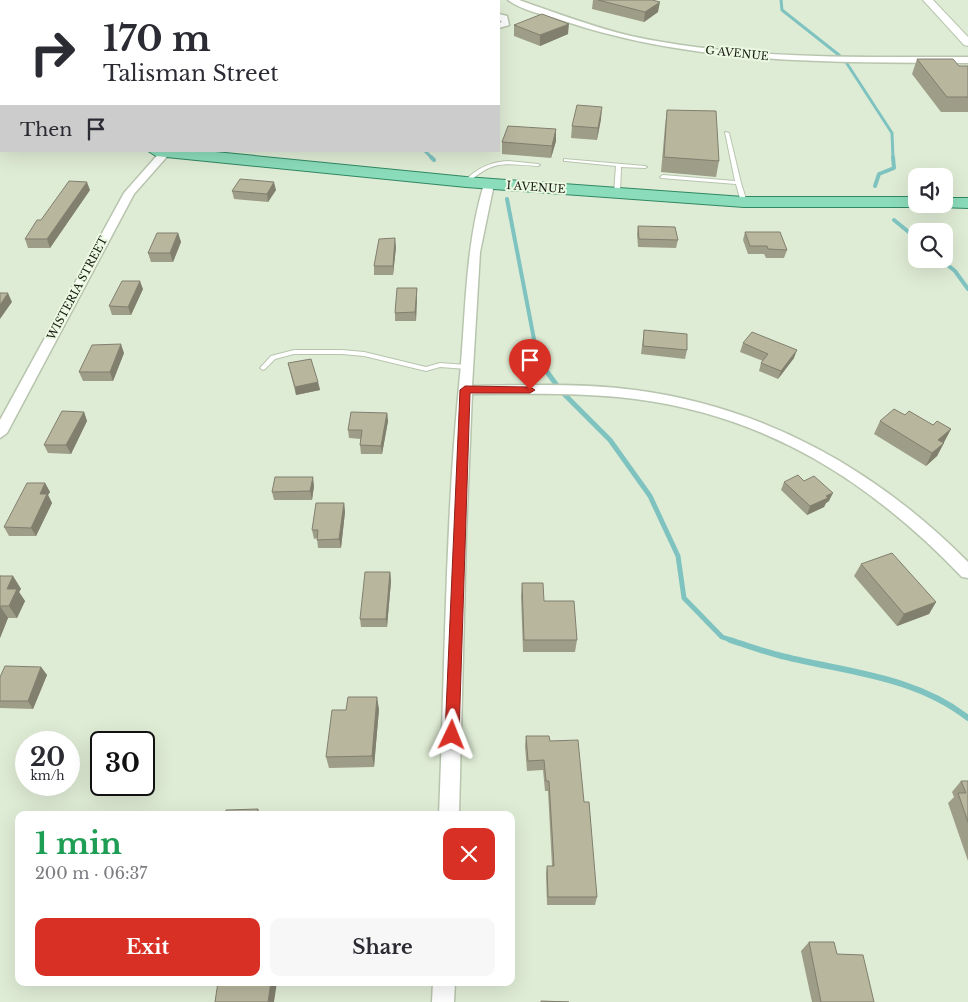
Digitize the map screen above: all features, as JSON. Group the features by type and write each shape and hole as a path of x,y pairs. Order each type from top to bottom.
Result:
{"main road":[{"name":"I AVENUE","path":"161,152 489,184 744,202 908,202"},
{"path":"953,203 968,203"}],"street":[{"name":"G AVENUE","path":"512,0 631,38 734,54 806,58 968,60"},
{"path":"928,0 968,43"},
{"path":"500,16 504,18 506,23 500,26"},
{"name":"WISTERIA STREET","path":"0,433 128,193 161,152"},
{"path":"450,811 465,390 468,367 473,254 479,216 489,184"},
{"path":"465,390 546,390 658,398 738,418 801,444 853,473 883,494 937,538 968,572"},
{"path":"443,1002 444,986"}],"lane":[{"path":"727,132 744,202"},
{"path":"566,160 645,167"},
{"path":"466,182 487,165 494,162 538,165"},
{"path":"617,193 619,165"},
{"path":"663,177 738,183"},
{"path":"263,368 273,356 294,352 364,354 426,369 440,365 468,367"}],"building":[{"path":"598,0 652,0 660,2 645,12"},
{"path":"542,14 569,24 540,35 514,25"},
{"path":"917,59 953,59 959,66 968,66 968,97 947,97"},
{"path":"577,105 602,107 598,128 572,126"},
{"path":"667,110 716,111 719,161 664,157"},
{"path":"508,126 556,129 552,146 502,142"},
{"path":"240,179 274,182 267,194 232,191"},
{"path":"69,181 87,182 47,239 25,239 37,220 41,220"},
{"path":"638,226 675,227 678,240 639,239"},
{"path":"745,232 780,232 787,250 768,249 767,246 750,246"},
{"path":"157,233 178,233 170,253 148,253"},
{"path":"395,238 393,266 374,266 379,239"},
{"path":"122,281 140,281 128,307 109,306"},
{"path":"397,288 417,288 415,312 395,313"},
{"path":"0,293 8,293 0,305"},
{"path":"644,330 687,334 687,350 643,346"},
{"path":"752,332 797,350 781,371 761,363 768,354 743,343"},
{"path":"121,344 110,372 79,372 92,345"},
{"path":"311,359 318,382 295,387 288,363"},
{"path":"894,409 905,415 909,411 933,425 937,421 951,429 938,440 944,443 932,453 880,421"},
{"path":"62,411 84,412 66,445 44,445"},
{"path":"351,412 387,413 381,446 360,445 362,430 348,430"},
{"path":"798,475 804,481 814,476 833,493 826,496 828,498 810,506 784,482"},
{"path":"275,477 313,477 310,491 272,492"},
{"path":"27,483 45,483 40,494 47,494 31,528 4,527"},
{"path":"316,503 344,503 339,539 317,540 318,530 312,530"},
{"path":"892,553 936,602 904,614 861,564"},
{"path":"365,572 390,572 386,619 360,619"},
{"path":"0,576 13,576 7,589 17,589 9,606 0,606"},
{"path":"522,583 543,583 544,601 574,601 577,640 524,640"},
{"path":"5,666 41,667 28,701 0,701 0,677"},
{"path":"348,697 377,697 372,756 326,757 332,710 346,710"},
{"path":"526,736 549,736 550,741 578,740 584,802 589,802 597,897 548,897 547,866 554,866 549,781 546,781 544,760 528,761"},
{"path":"961,781 968,781 968,822 958,793 966,793"},
{"path":"258,809 258,811 226,810"},
{"path":"809,942 834,942 837,954 863,955 874,1002 821,1002"},
{"path":"217,986 270,986 268,1002 215,1002"}],"waterway":[{"path":"781,0 782,10 844,59 892,133 893,158"},
{"path":"426,152 434,160"},
{"path":"875,186 879,174 894,168 893,157"},
{"path":"507,199 538,360 543,367"},
{"path":"894,220 908,231"},
{"path":"951,268 968,289"},
{"path":"542,365 561,391 610,440 650,496 678,556 684,598 722,637 734,641"},
{"path":"730,640 778,655 901,684 924,692 968,718"}],"route":[{"path":"452,735 465,390 530,390"}]}
